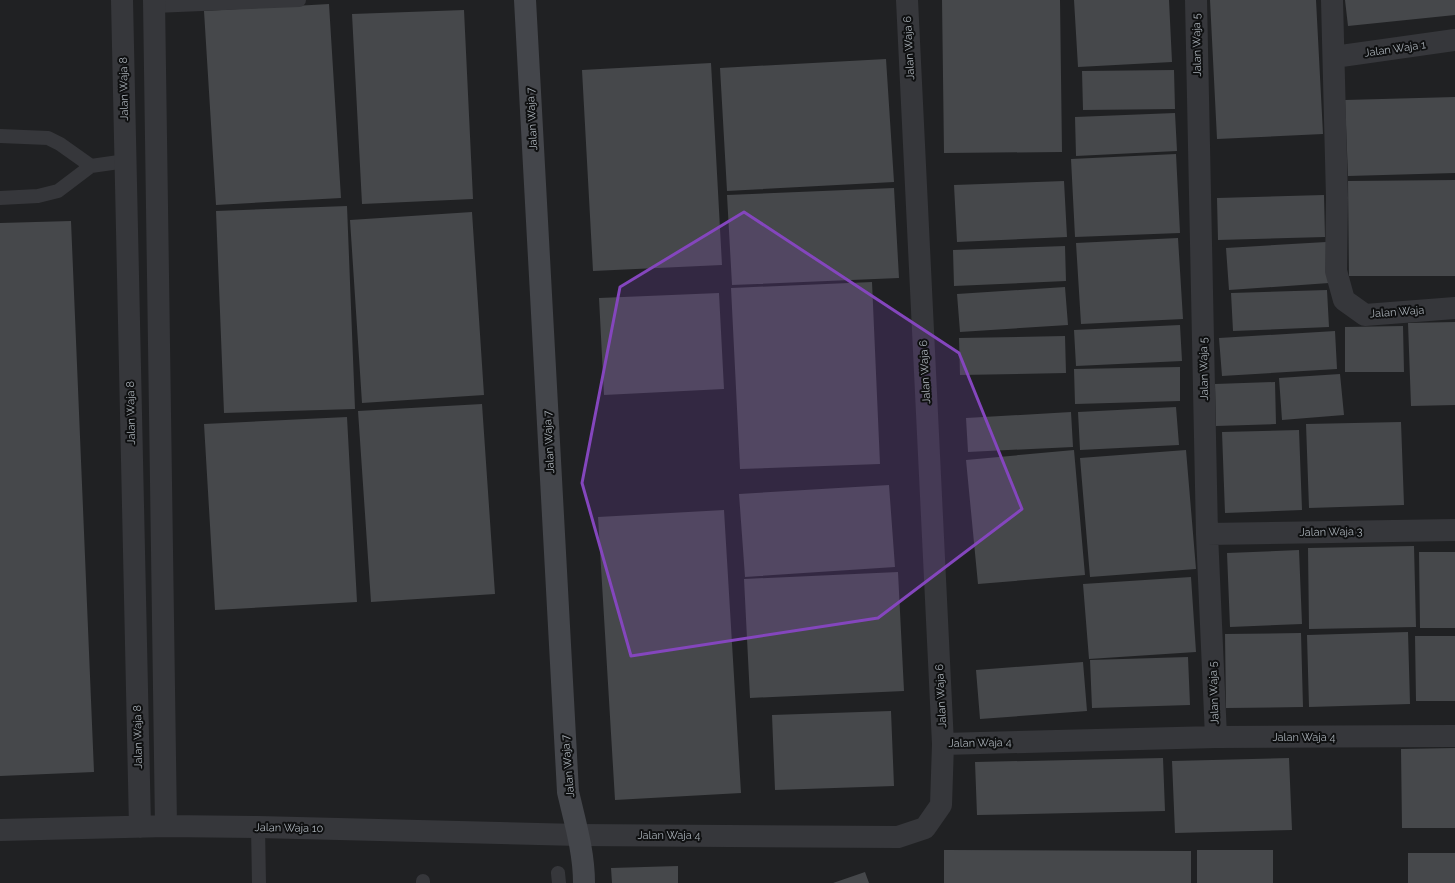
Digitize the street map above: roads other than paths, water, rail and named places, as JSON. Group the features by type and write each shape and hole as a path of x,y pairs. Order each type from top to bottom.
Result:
{"street":[{"name":"Jalan Waja 8","path":"122,0 140,827"},
{"name":"Jalan Waja 7","path":"525,0 568,792 584,869 584,883"},
{"name":"Jalan Waja 6","path":"907,0 943,744"},
{"name":"Jalan Waja 5","path":"1196,0 1207,534 1216,738"},
{"path":"1332,0 1334,57"},
{"path":"154,3 166,826"},
{"name":"Jalan Waja 1","path":"1334,57 1455,40"},
{"name":"Jalan Waja","path":"1334,57 1337,198 1336,271 1344,300 1365,315 1455,308"},
{"name":"Jalan Waja 3","path":"1207,534 1455,530"},
{"name":"Jalan Waja 4","path":"578,835 898,837 925,828 941,805 943,744 1216,738 1455,736"},
{"name":"Jalan Waja 10","path":"0,830 166,826 578,835"}],"lane":[{"path":"154,3 299,0"},
{"path":"0,136 48,138 60,144 91,166"},
{"path":"0,198 38,196 58,191 91,166 126,161"},
{"path":"258,827 258,883"}]}
